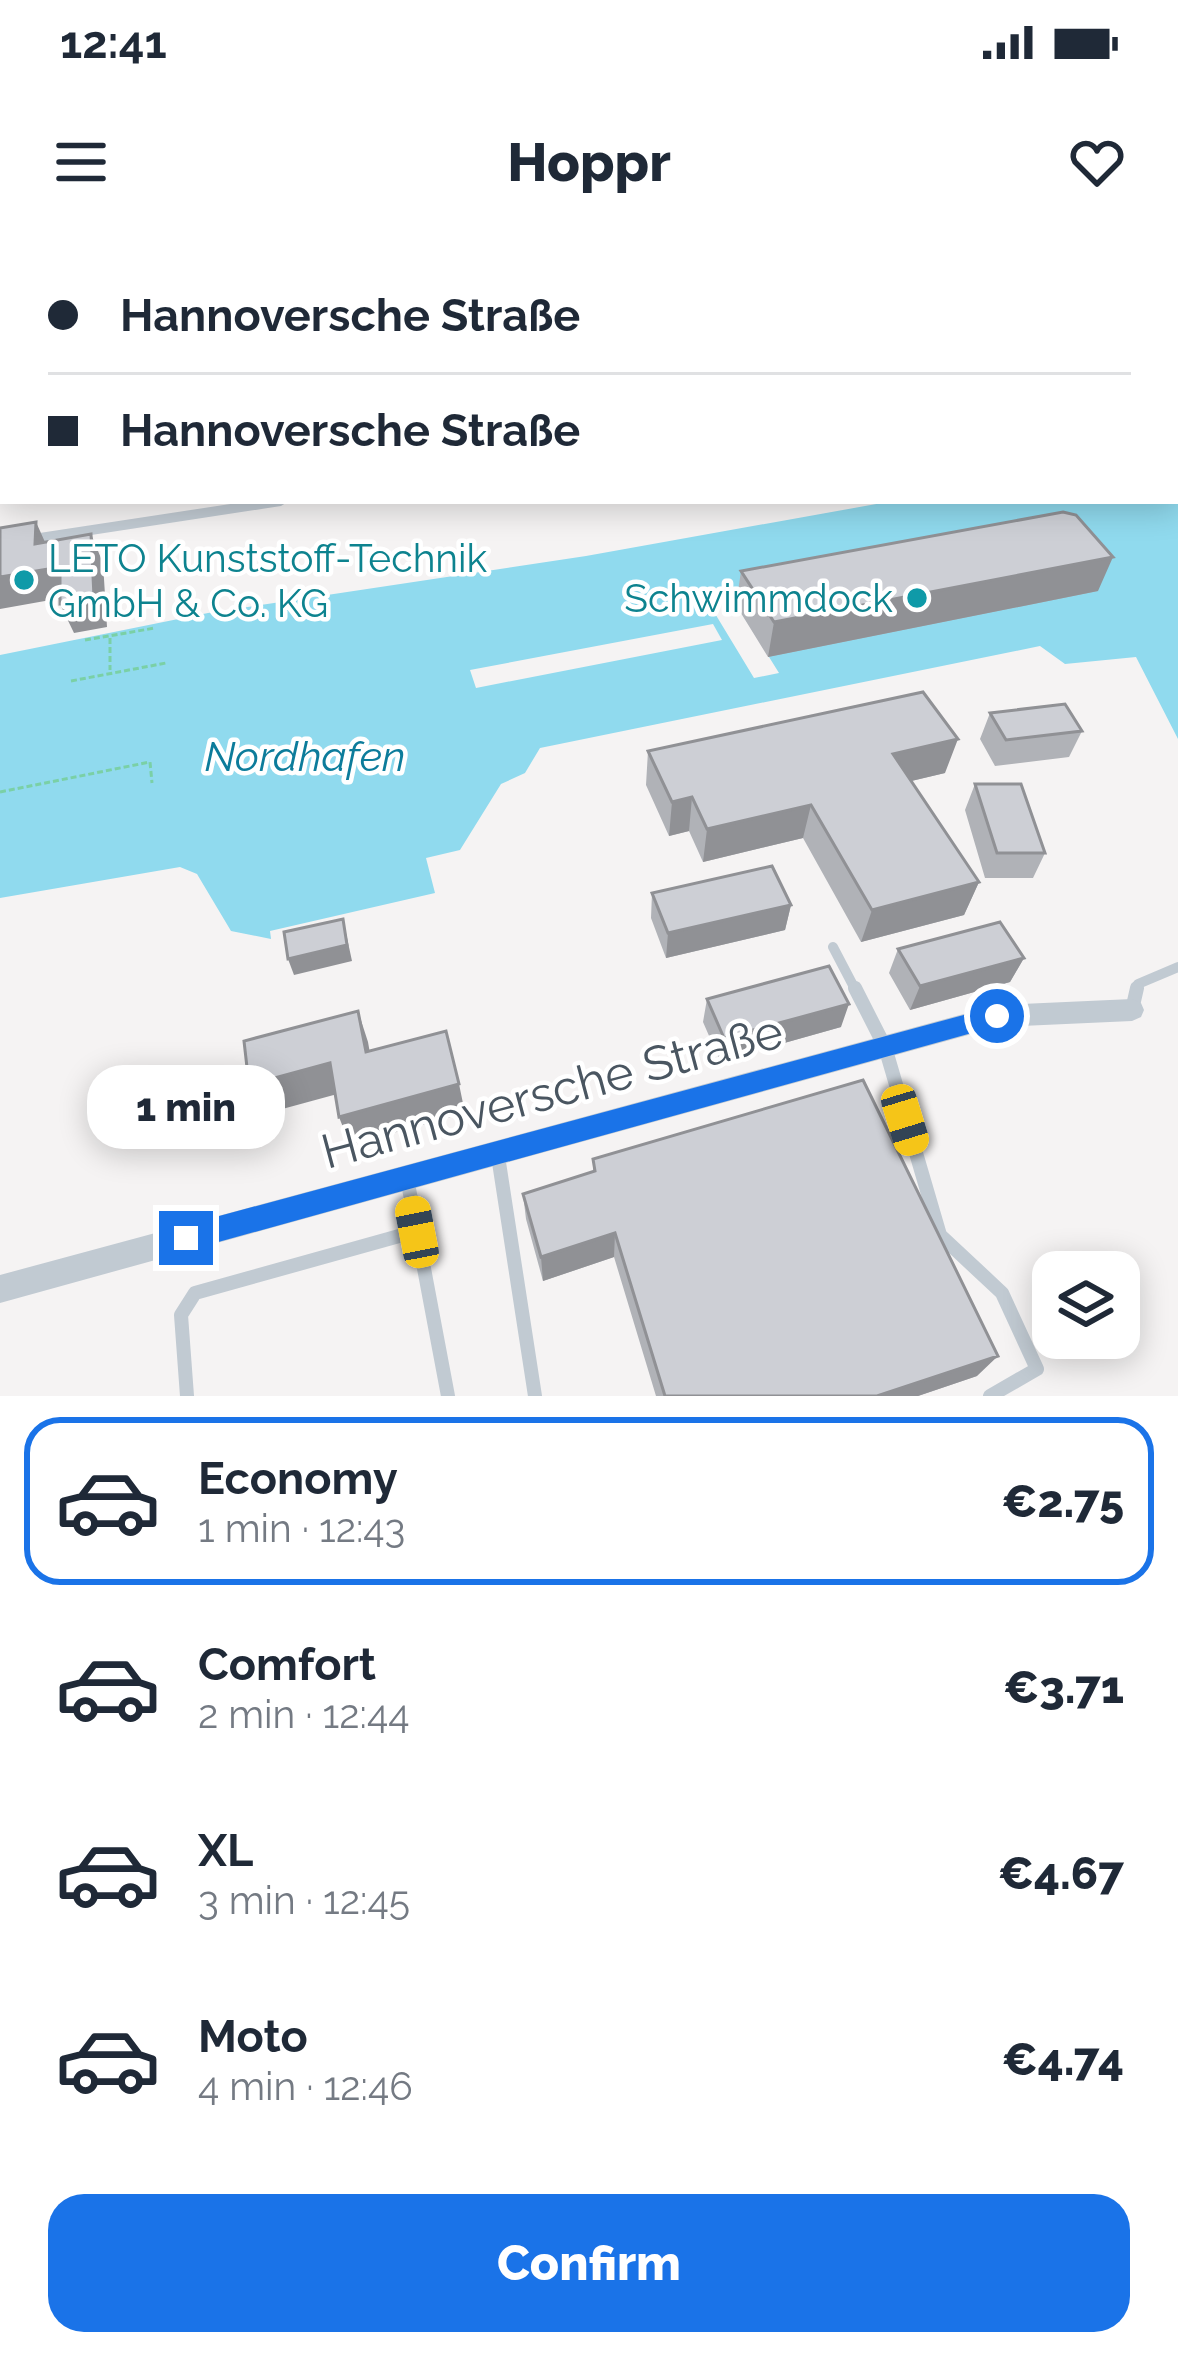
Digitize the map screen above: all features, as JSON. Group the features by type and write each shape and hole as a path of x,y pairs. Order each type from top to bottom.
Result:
{"street":[{"path":"0,544 261,504"},
{"name":"Hannoversche Straße","path":"0,1289 997,1016 1132,1010"}],"lane":[{"path":"833,946 885,1047 940,1235 1002,1293 1037,1369 989,1396"},
{"path":"1132,1010 1138,984 1178,967"},
{"path":"497,1153 535,1396"},
{"path":"407,1178 448,1396"},
{"path":"187,1396 181,1315 195,1293 417,1232"}],"path":[{"path":"85,640 155,628"},
{"path":"110,636 110,674"},
{"path":"71,681 166,663"},
{"path":"0,792 150,762 152,783"}],"water":[{"name":"Nordhafen","path":"876,504 1178,504 1178,739 1136,657 1065,664 1040,646 540,748 525,773 501,784 460,850 426,858 435,893 270,931 271,939 231,931 197,874 180,867 0,898 0,655 208,613 586,556"}],"pier":[{"path":"732,598 779,673 754,678 708,602"},
{"path":"713,624 722,640 476,688 470,670"}],"building":[{"path":"1063,512 1076,515 1113,557 774,622 741,571"},
{"path":"36,522 35,544 91,534 94,597 60,604 60,567 0,577 0,528"},
{"path":"923,692 958,739 893,754 979,882 872,910 811,805 707,829 692,797 672,802 648,751"},
{"path":"1065,704 1082,731 1006,740 990,713"},
{"path":"975,784 1021,784 1045,853 997,853"},
{"path":"772,866 791,905 668,933 652,893"},
{"path":"343,919 347,945 288,959 284,932"},
{"path":"1000,922 1024,958 920,986 898,949"},
{"path":"829,966 849,1004 724,1038 707,999"},
{"path":"358,1011 366,1052 446,1031 459,1084 339,1117 330,1063 249,1085 244,1041"},
{"path":"863,1080 998,1356 877,1396 665,1396 615,1233 541,1257 523,1194 595,1171 593,1159"}],"place":[{"name":"LETO Kunststoff-Technik GmbH & Co. KG","path":"24,580"},
{"name":"Schwimmdock","path":"917,598"}],"route":[{"path":"186,1238 997,1016"}]}
